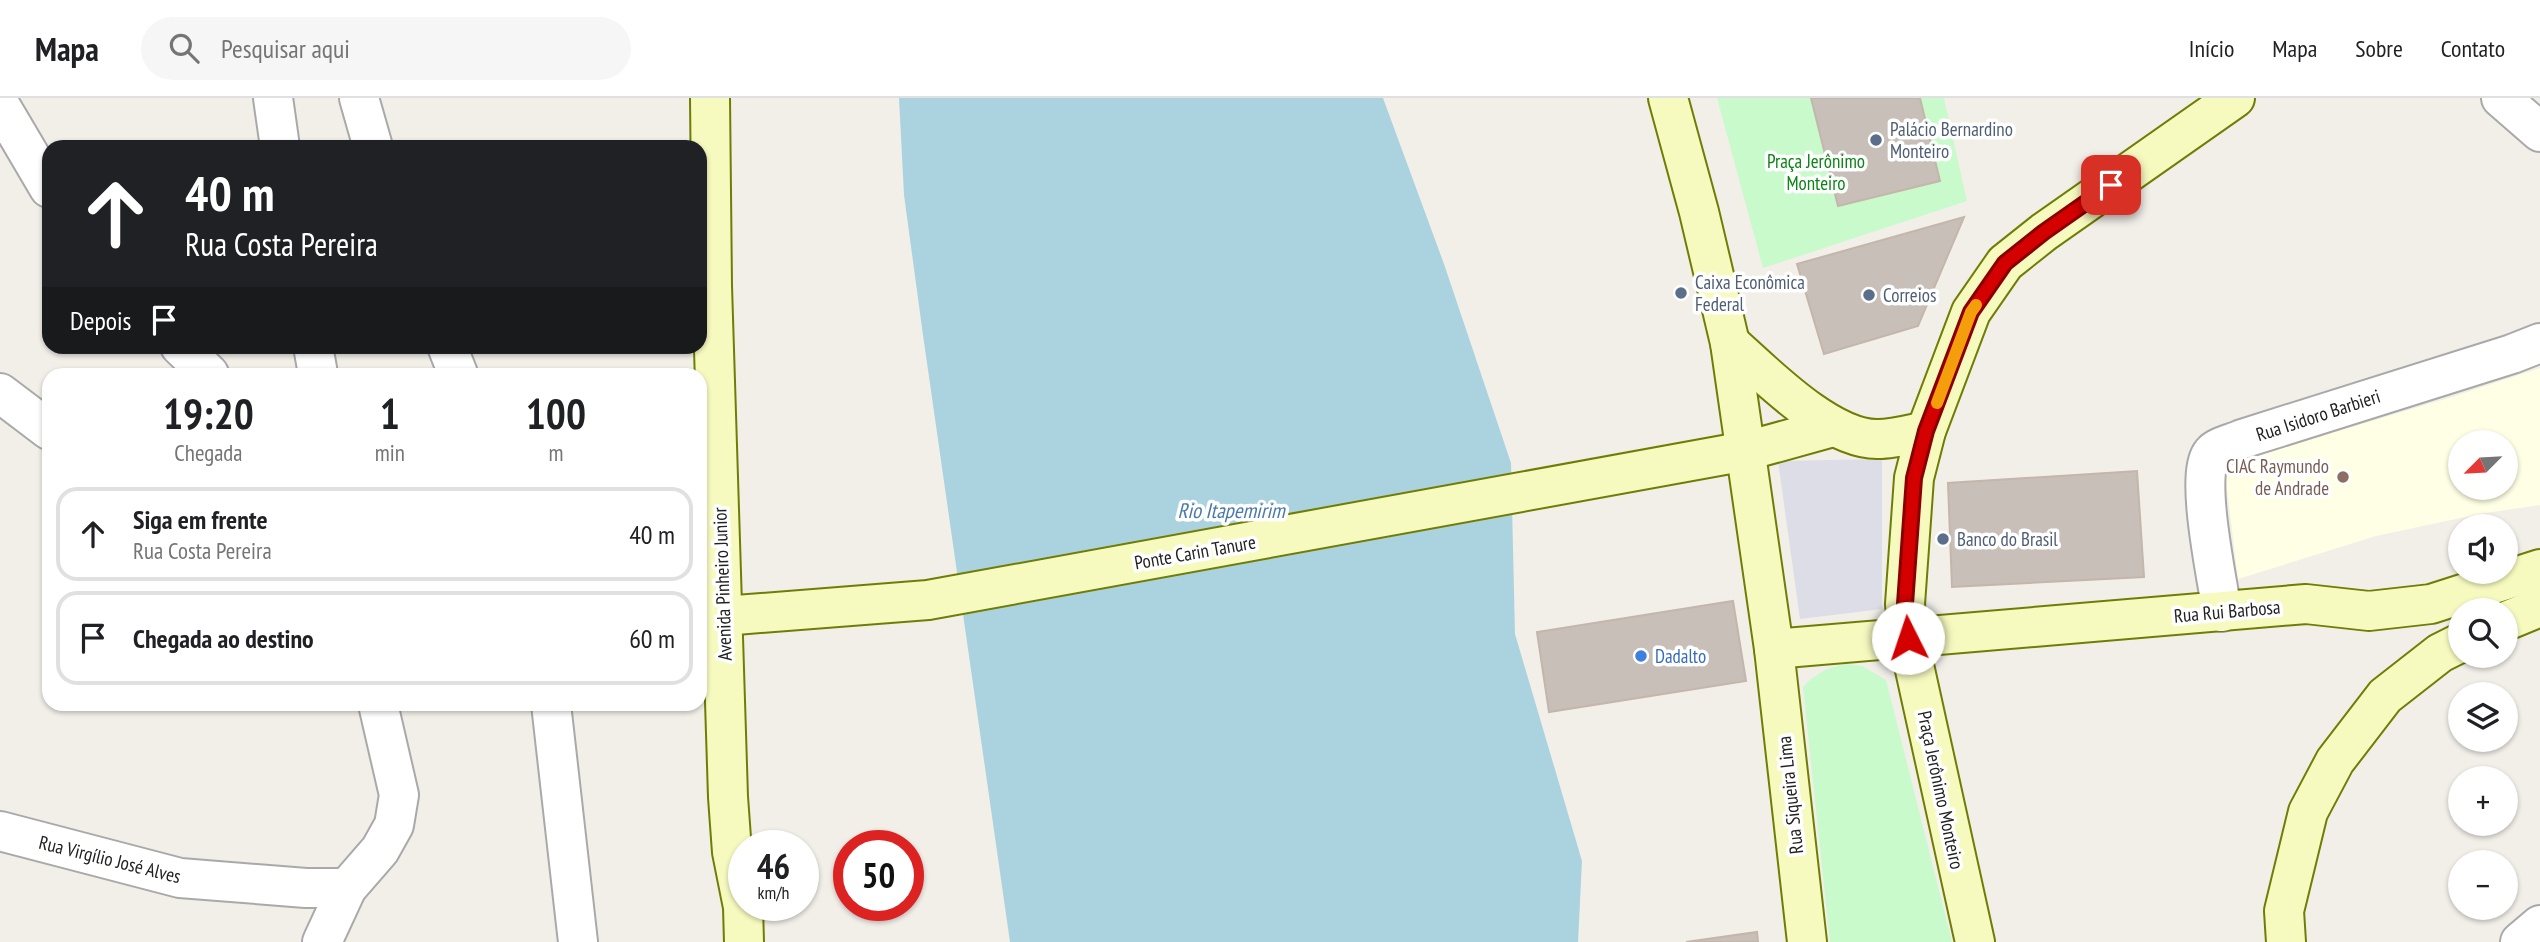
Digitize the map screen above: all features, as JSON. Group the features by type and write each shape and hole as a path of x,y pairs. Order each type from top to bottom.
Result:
{"main road":[{"name":"Avenida Pinheiro Junior","path":"710,98 712,286 729,811 743,924 761,942"},
{"path":"1668,98 1730,343 1774,649 1908,638"},
{"name":"Praça Jerônimo Monteiro","path":"1975,942 1908,638 1905,604 1914,478 1926,431 1971,312 2005,263 2044,232 2235,98"},
{"path":"1730,343 1780,387 1833,427 1877,439 1926,431"},
{"path":"1746,451 1833,427"},
{"name":"Ponte Carin Tanure","path":"723,616 928,600 1746,451"},
{"name":"Rua Rui Barbosa","path":"1908,638 1925,634 2306,604 2369,611 2431,604 2540,569"},
{"path":"2518,616 2540,607"},
{"name":"Rua Siqueira Lima","path":"1774,649 1807,942"},
{"path":"2286,942 2284,911 2308,812 2335,761 2385,696 2448,649"}],"street":[{"path":"272,98 279,140"},
{"path":"359,98 371,140"},
{"path":"2501,98 2540,132"},
{"path":"0,105 42,176"},
{"name":"Rua Isidoro Barbieri","path":"2222,612 2205,501 2204,469 2213,452 2242,439 2540,343"},
{"path":"188,354 203,368"},
{"path":"0,393 42,425"},
{"path":"322,942 347,888 380,850 394,825 399,795 380,711"},
{"path":"552,711 578,942"},
{"name":"Rua Virgílio José Alves","path":"0,831 180,878 306,888 347,888"},
{"path":"2520,942 2540,925"}],"shaded area":[{"name":"CIAC Raymundo de Andrade","path":"2540,368 2540,505 2479,514 2448,514 2448,521 2376,536 2238,579 2224,465"},
{"path":"1882,459 1882,609 1800,619 1778,461"}],"green space":[{"name":"Praça Jerônimo Monteiro","path":"1717,98 1944,98 1967,201 1763,268"},
{"path":"1845,664 1862,666 1886,680 1952,942 1830,942 1803,687 1822,672"}],"water":[{"name":"Rio Itapemirim","path":"899,98 1383,98 1444,264 1511,463 1515,634 1582,861 1578,942 1010,942 904,195"}],"building":[{"name":"Palácio Bernardino Monteiro","path":"1811,98 1920,98 1940,181 1838,206"},
{"name":"Correios","path":"1964,217 1918,326 1824,354 1797,264"},
{"path":"2137,471 2144,577 1952,587 1948,483"},
{"name":"Dadalto","path":"1733,601 1746,681 1549,712 1537,632"},
{"path":"1757,932 1758,942 1686,942"}],"slow traffic":[{"path":"1937,403 1976,305"}],"place":[{"name":"Palácio Bernardino Monteiro","path":"1876,140"},
{"name":"Caixa Econômica Federal","path":"1681,293"},
{"name":"Correios","path":"1869,295"},
{"name":"CIAC Raymundo de Andrade","path":"2343,477"},
{"name":"Banco do Brasil","path":"1943,539"},
{"name":"Dadalto","path":"1641,656"}],"route":[{"path":"1908,638 1905,604 1914,478 1926,431 1971,312 2005,263 2111,185"}]}
